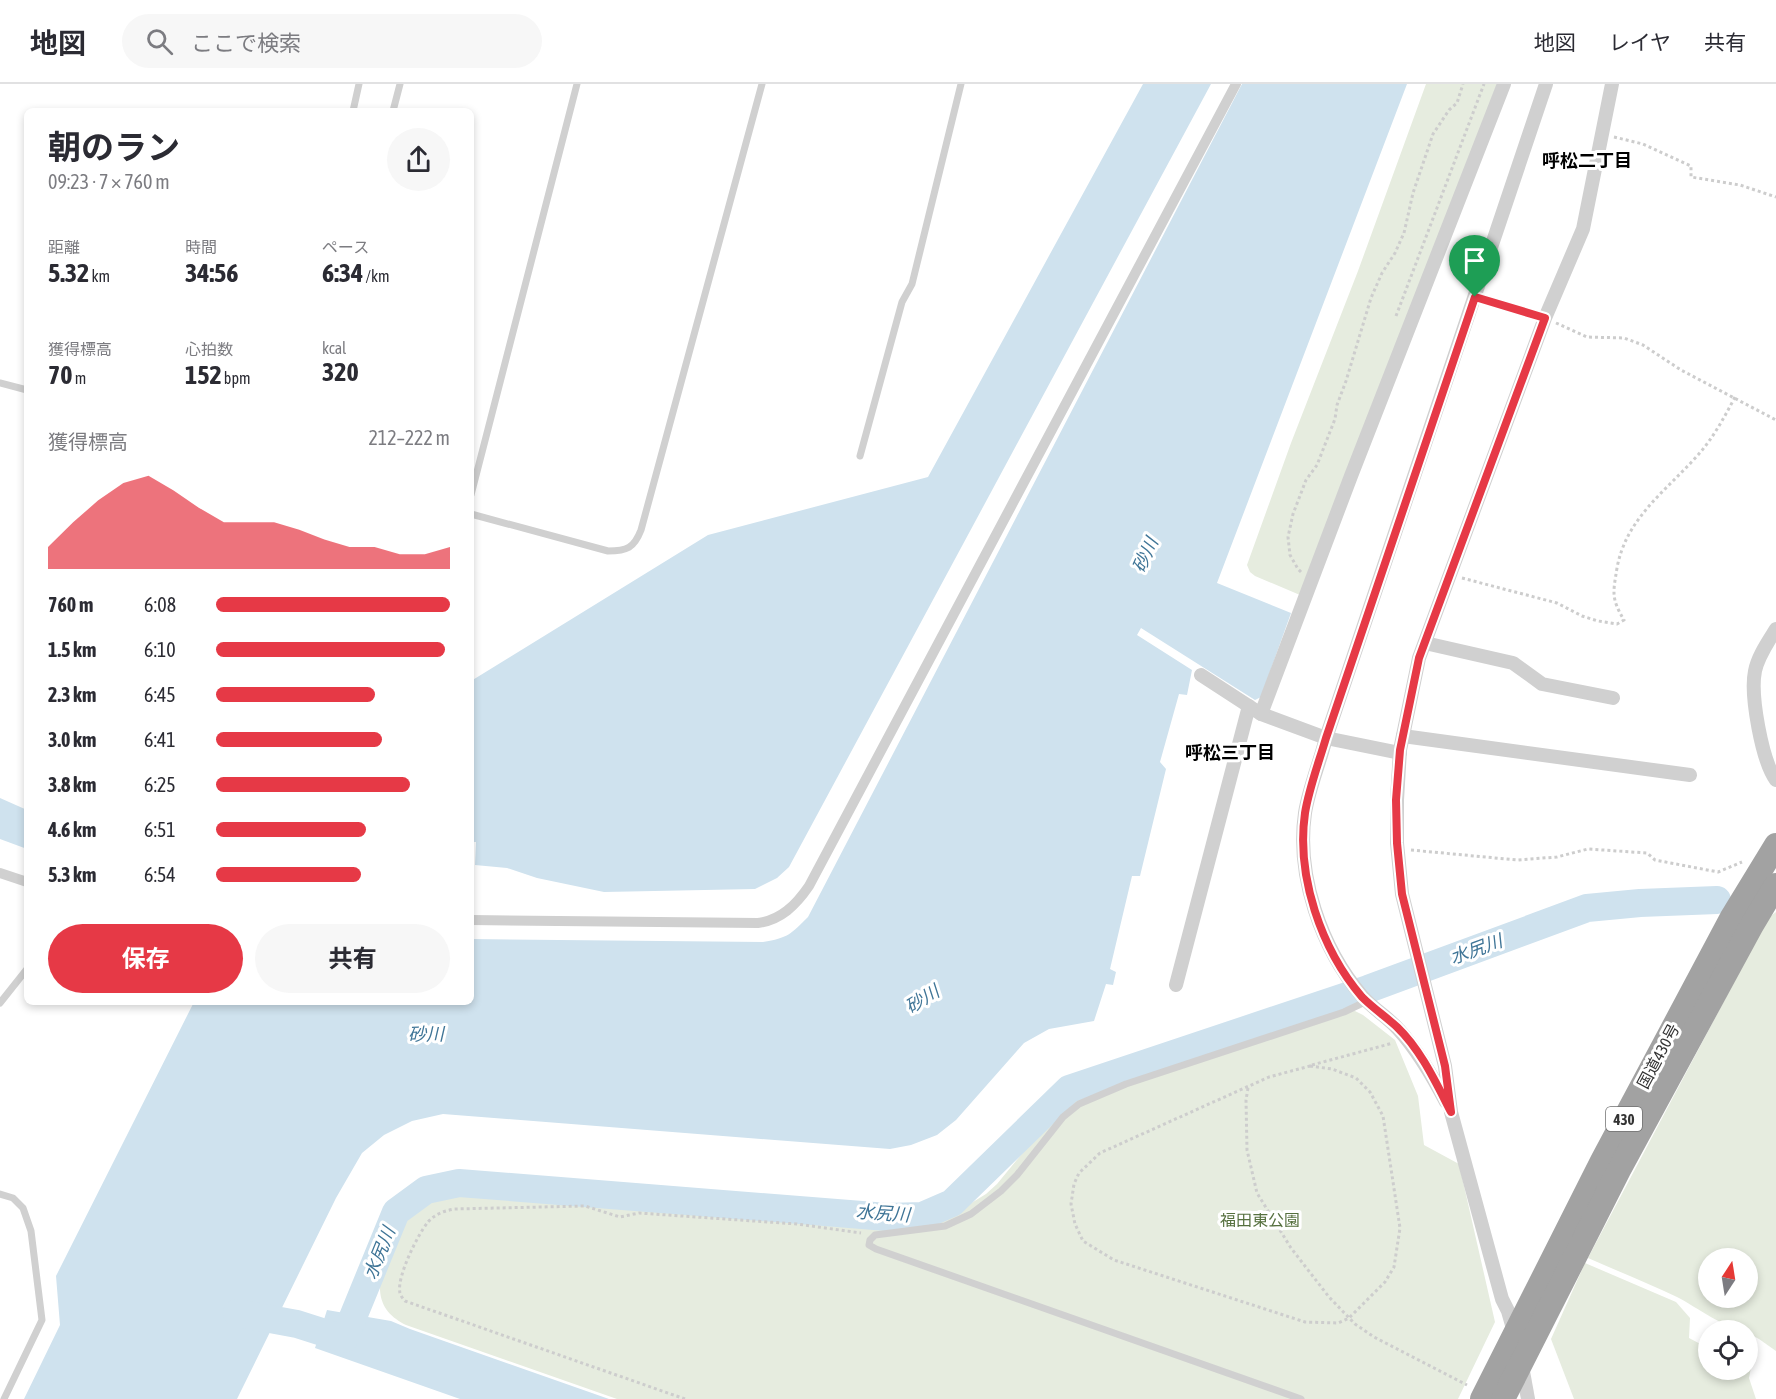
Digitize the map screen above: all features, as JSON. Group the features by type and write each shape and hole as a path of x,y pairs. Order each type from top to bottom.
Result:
{"highway":[{"name":"国道430号","path":"1477,1393 1515,1334 1623,1121 1732,917 1772,851"},
{"name":"国道430号","path":"1503,1399 1619,1170 1776,885"}],"street":[{"path":"474,920 758,923 776,918 796,903 809,886 1236,84"},
{"path":"1176,985 1256,710 1351,476 1504,84"},
{"path":"1451,1112 1431,1073 1406,1039 1364,999 1353,985 1320,925 1308,886 1303,854 1305,812 1326,738 1546,84"},
{"path":"1528,1399 1515,1334 1502,1299 1451,1112 1445,1066 1402,894 1397,848 1396,800 1400,753 1419,658 1545,318 1583,229 1612,84"},
{"path":"1776,629 1755,670 1754,687 1763,747 1768,768 1776,780"},
{"path":"1425,642 1513,663 1542,684 1613,698"},
{"path":"1201,675 1256,710 1326,738 1400,753"},
{"path":"1403,736 1690,775"},
{"path":"0,873 24,881"}],"lane":[{"path":"353,108 360,84"},
{"path":"394,108 400,84"},
{"path":"474,483 577,84"},
{"path":"474,515 608,551 621,551 636,543 762,84"},
{"path":"860,456 902,302 912,284 961,84"},
{"path":"0,383 24,389"},
{"path":"0,1003 24,973"},
{"path":"1301,1399 869,1245 875,1235 945,1226 971,1214 1009,1183 1064,1117 1079,1104 1126,1084 1344,1012 1364,999"},
{"path":"0,1194 13,1198 23,1209 31,1231 42,1320 3,1399"}],"path":[{"path":"1298,569 1290,555 1288,537 1293,514 1306,480 1317,465 1335,419 1337,405 1371,298 1404,233 1413,193 1434,134 1449,110 1457,103 1463,84"},
{"path":"1601,134 1643,144 1675,158 1691,166 1691,177 1740,185 1776,197"},
{"path":"1475,297 1545,318 1587,337 1624,338 1643,345 1681,370 1776,420"},
{"path":"1449,574 1557,603 1582,616 1598,621 1617,624 1624,620 1614,603 1613,588 1620,553 1626,537 1644,510 1698,455 1715,433 1735,398"},
{"path":"1397,848 1517,860 1557,856 1588,849 1647,853 1655,860 1718,872 1772,851"},
{"path":"1310,1066 1332,1069 1356,1078 1370,1092 1383,1116 1396,1198 1400,1228 1394,1267 1385,1282 1349,1318 1338,1323 1305,1322 1121,1262 1083,1241 1075,1224 1071,1204 1074,1184 1079,1173 1100,1153 1269,1077 1406,1039"},
{"path":"1248,1087 1247,1150 1257,1194 1291,1248 1329,1297 1349,1318 1374,1337 1477,1393"},
{"path":"685,1399 405,1301 400,1295 400,1285 418,1237 428,1222 439,1213 454,1209 585,1206 620,1217 639,1213 786,1223 875,1235"}],"green space":[{"path":"1426,84 1497,84 1404,335 1300,595 1255,576 1247,565"},
{"path":"1776,912 1776,1351 1758,1338 1758,1320 1717,1320 1677,1297 1588,1258 1768,918"},
{"name":"福田東公園","path":"1335,1006 1345,1006 1363,1015 1395,1040 1418,1096 1424,1145 1459,1164 1495,1322 1458,1399 617,1399 406,1325 392,1316 381,1296 382,1270 397,1234 416,1207 445,1191 891,1225 926,1225 950,1216 986,1194 1049,1121 1073,1100 1119,1080"},
{"path":"1585,1263 1676,1302 1690,1318 1689,1338 1698,1343 1698,1380 1750,1380 1756,1399 1574,1399 1551,1339"}],"water":[{"path":"1143,84 1211,84 789,867 777,878 755,889 604,892 537,878 507,868 475,865 474,679 708,535 928,477"},
{"name":"砂川","path":"1242,84 1407,84 1217,583 1291,613 1261,697 1255,700 1141,628 1137,635 1192,670 1187,695 1179,694 1160,762 1166,769 1140,876 1132,876 1110,969 1116,972 1113,985 1106,984 1094,1021 1049,1029 1024,1043 956,1120 937,1135 911,1145 890,1149 443,1114 412,1121 384,1135 362,1153 336,1198 237,1399 24,1399 60,1325 56,1276 192,1005 474,1005 474,939 763,942 788,934 808,917"},
{"path":"0,798 24,809 24,848 0,839"},
{"path":"327,1310 391,1321 609,1399 460,1399 315,1348"}],"waterway":[{"name":"水尻川","path":"237,1313 297,1324 344,1339 396,1212 426,1190 459,1183 887,1217 922,1216 952,1203 1069,1089 1368,989 1587,908 1717,900"}],"district":[{"name":"呼松二丁目","path":"1587,160"},
{"name":"呼松三丁目","path":"1230,752"}],"route":[{"path":"1475,297 1545,318 1419,658 1400,750 1396,800 1402,894 1445,1066 1451,1112 1431,1073 1406,1039 1362,996 1341,965 1320,925 1308,886 1303,854 1305,812 1326,738 1475,297"}]}
